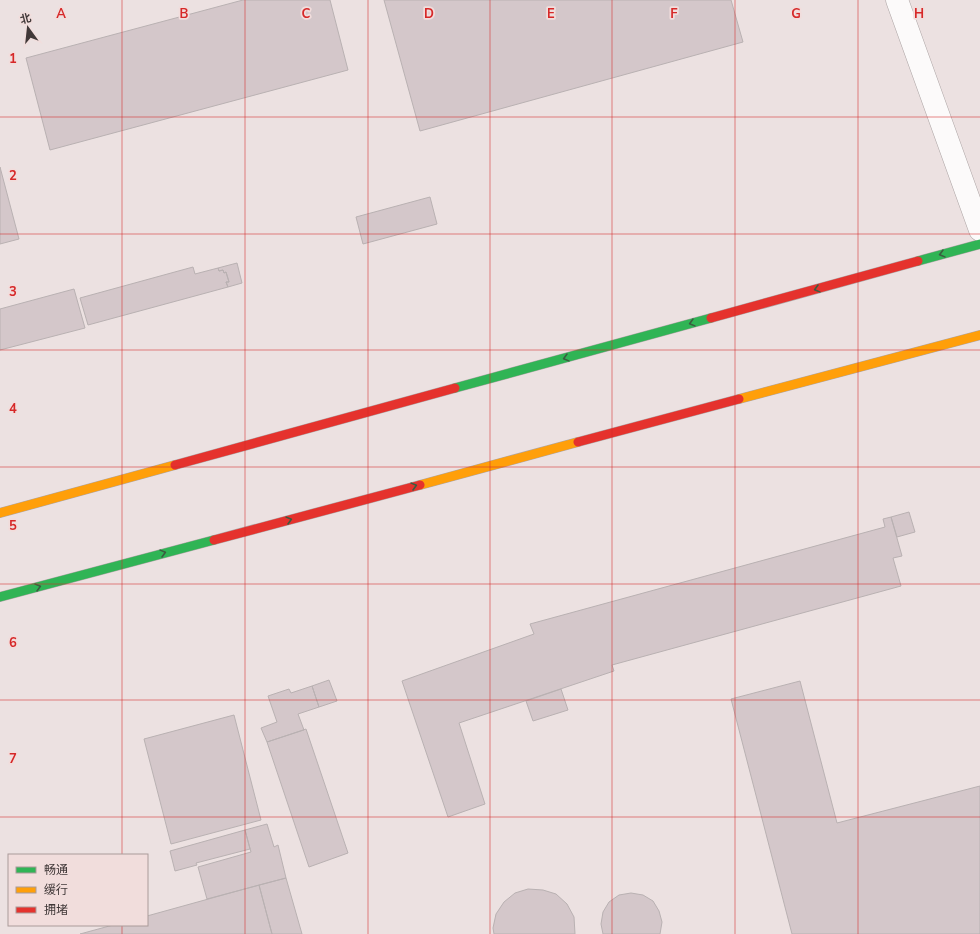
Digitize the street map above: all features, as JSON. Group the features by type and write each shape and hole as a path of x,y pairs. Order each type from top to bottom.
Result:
{"street":[{"path":"897,0 980,230"},
{"path":"0,513 980,244"},
{"path":"0,597 980,335"}],"building":[{"path":"243,0 330,0 348,70 50,150 26,58"},
{"path":"384,0 731,0 743,42 420,131"},
{"path":"0,167 19,239 0,244"},
{"path":"430,197 437,224 363,244 356,217"},
{"path":"237,263 242,283 228,287 226,282 229,282 226,272 224,273 223,270 219,271 218,268"},
{"path":"193,267 195,274 218,268 219,271 223,270 224,273 226,272 229,282 226,282 228,287 88,325 80,298"},
{"path":"74,289 85,328 0,350 0,309"},
{"path":"909,512 915,532 897,537 891,517"},
{"path":"891,517 902,556 893,558 901,586 612,665 614,671 459,723 485,804 448,817 402,681 534,634 530,624 885,527 883,519"},
{"path":"329,680 337,701 319,707 312,686"},
{"path":"800,681 837,823 980,786 980,934 792,934 731,699"},
{"path":"312,686 319,707 298,714 304,730 267,742 261,728 277,722 268,696 289,689 291,693"},
{"path":"561,689 568,710 533,721 526,701"},
{"path":"234,715 261,820 171,844 144,739"},
{"path":"306,729 348,853 309,867 267,742"},
{"path":"267,824 274,847 278,845 286,878 207,899 198,867 251,852 245,830"},
{"path":"245,830 250,849 196,863 197,865 175,871 170,851"},
{"path":"286,878 302,934 272,934 259,885"},
{"path":"259,885 272,934 80,934 109,926 148,926 148,916"},
{"path":"528,889 543,890 556,894 567,904 574,917 575,934 494,934 493,928 496,914 504,902 515,893"},
{"path":"631,893 643,895 653,901 659,911 662,922 660,934 603,934 601,924 603,912 609,902 619,895"}],"traffic: fast":[{"path":"918,261 980,244"},
{"path":"455,388 711,318"},
{"path":"0,597 214,540"}],"traffic: slow":[{"path":"739,399 980,335"},
{"path":"420,485 578,442"},
{"path":"0,513 175,465"}],"traffic: jam":[{"path":"711,318 918,261"},
{"path":"175,465 455,388"},
{"path":"578,442 739,399"},
{"path":"214,540 420,485"}]}
